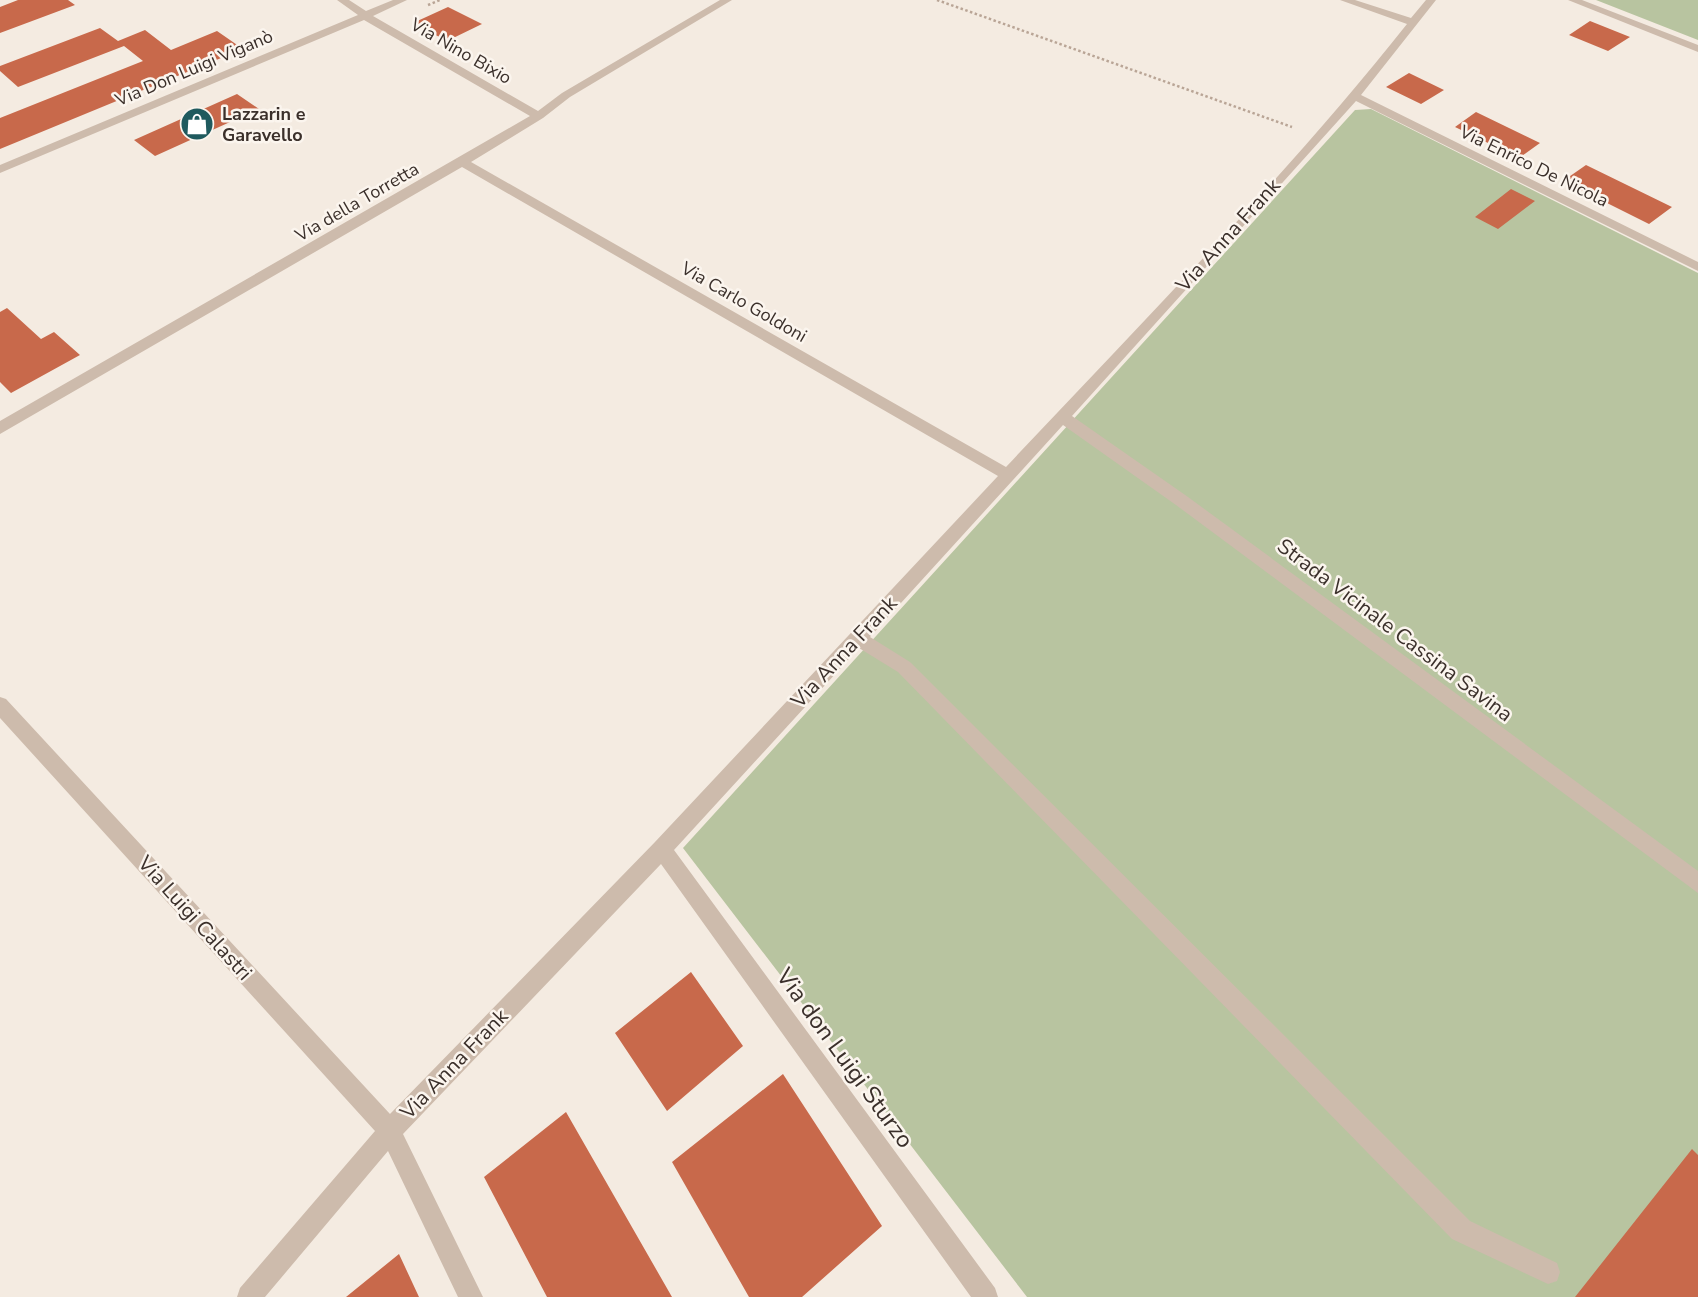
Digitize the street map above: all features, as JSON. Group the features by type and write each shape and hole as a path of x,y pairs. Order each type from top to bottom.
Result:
{"street":[{"name":"Via Nino Bixio","path":"342,0 539,116"},
{"name":"Via Don Luigi Viganò","path":"0,169 402,0"},
{"name":"Via della Torretta","path":"0,428 462,162 539,116 566,95 727,0"},
{"path":"1345,0 1412,22"},
{"name":"Via Anna Frank","path":"249,1297 390,1131 662,849 1062,417 1354,96 1431,0"},
{"path":"1573,0 1698,49"},
{"name":"Via Enrico De Nicola","path":"1354,96 1698,267"},
{"name":"Via Carlo Goldoni","path":"462,162 1007,475"},
{"name":"Strada Vicinale Cassina Savina","path":"1062,417 1182,501 1698,883"},
{"path":"857,638 904,667 1461,1230 1548,1272"},
{"name":"Via Luigi Calastri","path":"0,705 390,1131 471,1297"},
{"name":"Via don Luigi Sturzo","path":"662,849 986,1297"}],"path":[{"path":"937,0 1317,136"}],"green space":[{"path":"1596,0 1698,0 1698,40"},
{"path":"1371,109 1698,273 1698,1297 1027,1297 683,848 1355,110"}],"building":[{"path":"18,0 68,0 75,5 0,33 0,7"},
{"path":"448,7 482,24 447,41 413,23"},
{"path":"1590,21 1630,37 1608,51 1569,35"},
{"path":"100,28 118,41 145,30 171,50 217,31 243,49 0,149 0,118 143,61 124,46 18,87 0,71 0,66"},
{"path":"1409,73 1444,90 1421,104 1386,87"},
{"name":"Lazzarin e Garavello","path":"237,94 259,109 155,156 134,140"},
{"path":"1476,112 1540,143 1519,158 1455,127"},
{"path":"1586,165 1672,207 1649,224 1563,181"},
{"path":"1511,189 1535,201 1498,229 1475,217"},
{"path":"7,308 41,339 54,332 80,355 11,393 0,382 0,312"},
{"path":"691,972 743,1046 667,1111 615,1033"},
{"path":"783,1074 882,1226 802,1297 749,1297 672,1162"},
{"path":"566,1112 672,1297 547,1297 484,1177"},
{"path":"1692,1149 1698,1155 1698,1297 1575,1297"},
{"path":"399,1254 419,1297 346,1297"}],"place":[{"name":"Lazzarin e Garavello","path":"197,124"}]}
